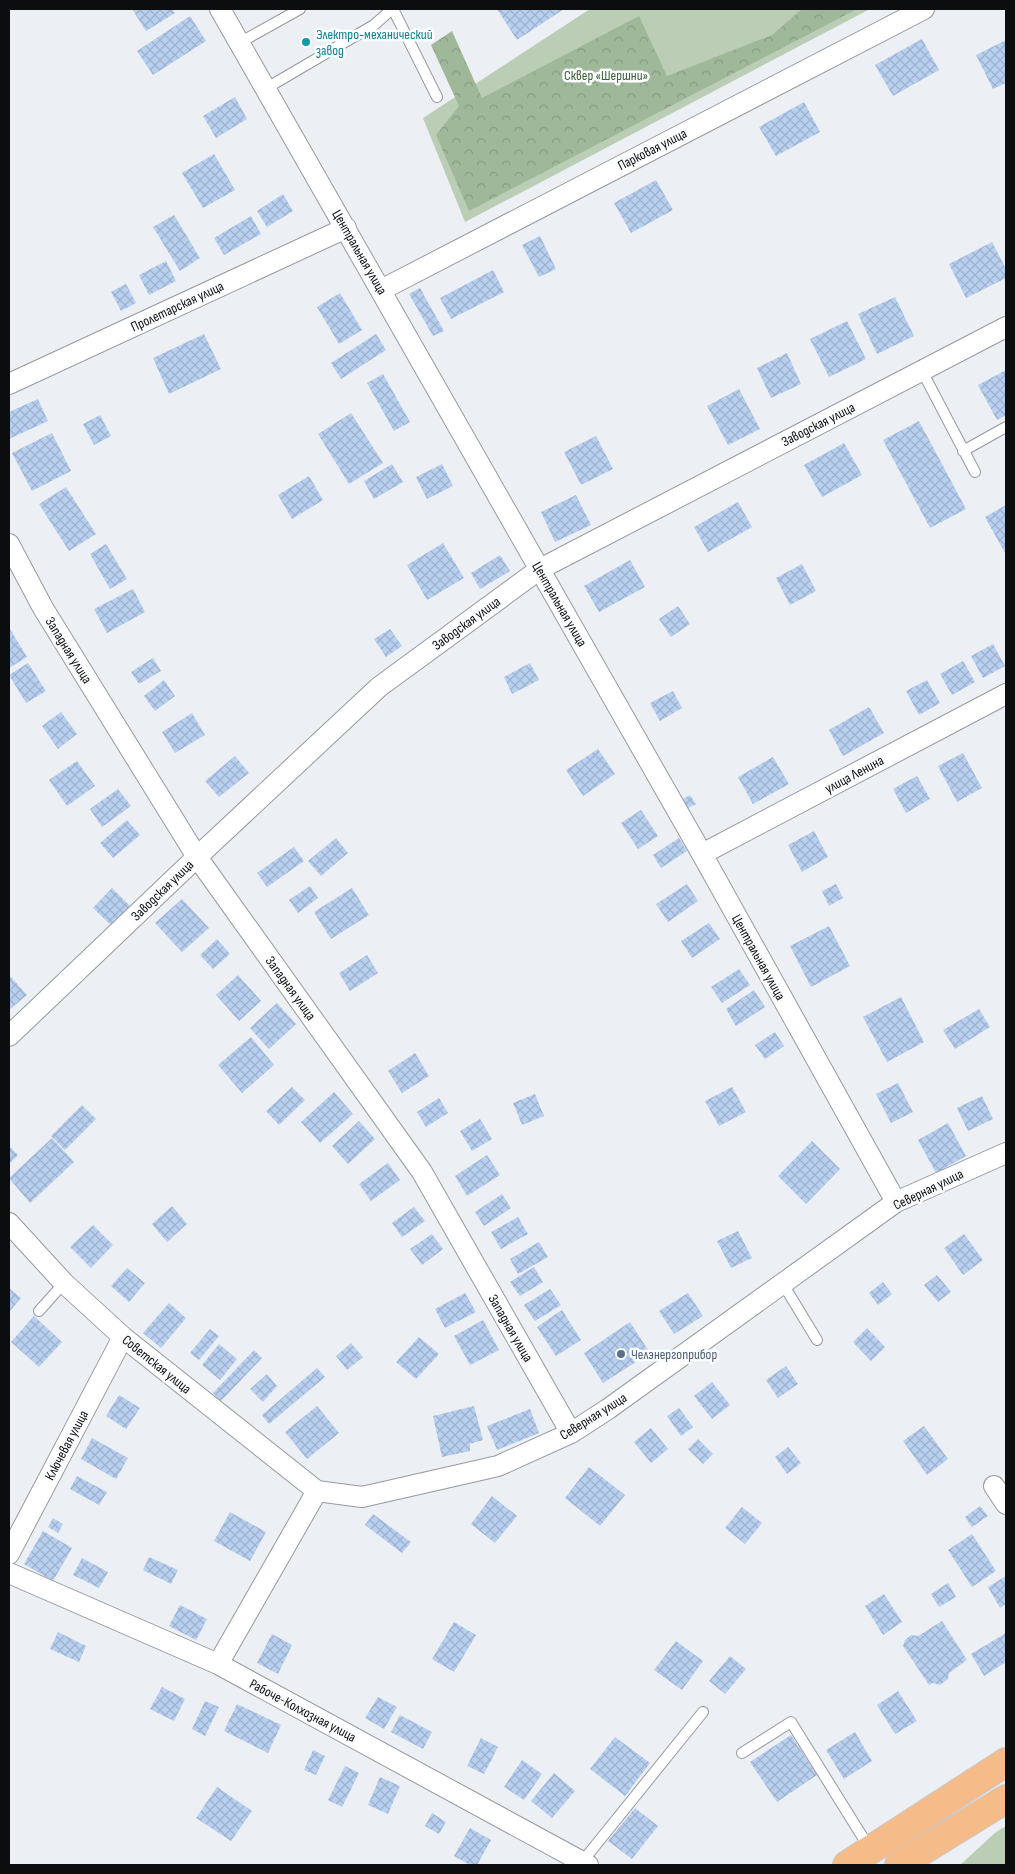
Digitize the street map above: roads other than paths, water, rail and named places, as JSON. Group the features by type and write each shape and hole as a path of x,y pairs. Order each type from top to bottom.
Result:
{"main road":[{"path":"848,1865 1006,1762"},
{"path":"899,1865 1006,1799"}],"street":[{"name":"Центральная улица","path":"220,9 702,854 896,1202"},
{"name":"Парковая улица","path":"381,290 924,9"},
{"name":"Пролетарская улица","path":"9,384 346,228"},
{"name":"Заводская улица","path":"9,1036 379,687 540,569 1006,327"},
{"name":"Западная улица","path":"9,544 43,608 197,857 422,1172 571,1433"},
{"name":"улица Ленина","path":"702,854 1006,694"},
{"name":"Северная улица","path":"317,1491 362,1497 498,1466 571,1433 608,1409 896,1202 1006,1153"},
{"name":"Советская улица","path":"9,1224 64,1283 123,1337 317,1491"},
{"name":"Ключевая улица","path":"9,1554 123,1337"},
{"path":"994,1486 1006,1504"},
{"path":"218,1664 317,1491"},
{"name":"Рабоче-Колхозная улица","path":"9,1573 218,1664 585,1864"}],"lane":[{"path":"239,43 300,9"},
{"path":"265,89 374,25 392,9 437,97"},
{"path":"922,371 975,472"},
{"path":"963,451 1006,427"},
{"path":"39,1311 64,1283"},
{"path":"783,1284 817,1340"},
{"path":"585,1864 703,1712"},
{"path":"742,1754 791,1722 871,1850"}],"place":[{"name":"Электро-механический завод","path":"306,42"},
{"name":"Челэнергоприбор","path":"621,1354"}],"park label":[{"name":"Сквер «Шершни»","path":"606,75"}]}
